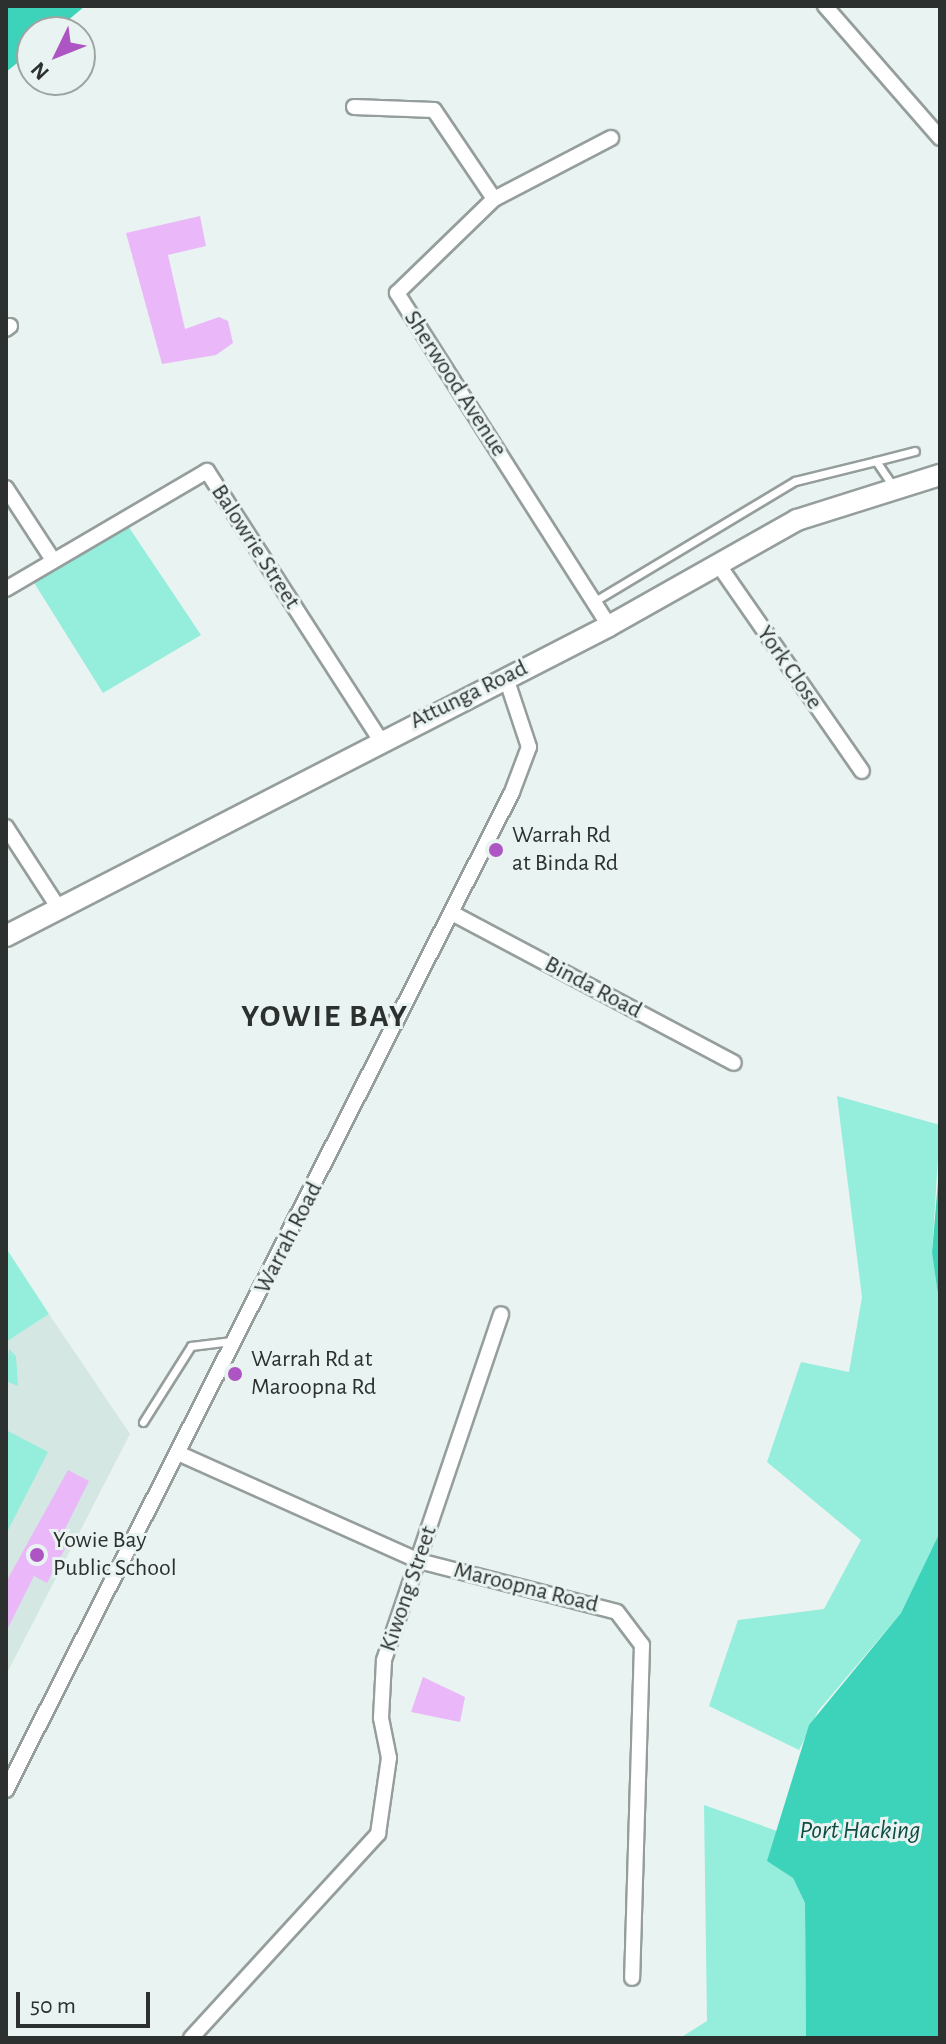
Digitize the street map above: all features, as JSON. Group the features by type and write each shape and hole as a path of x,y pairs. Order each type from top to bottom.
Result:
{"street":[{"path":"825,6 940,138"},
{"path":"354,107 434,110 494,199 611,138"},
{"name":"Sherwood Avenue","path":"494,199 397,293 609,626"},
{"name":"Balowrie Street","path":"6,589 51,557 207,471 379,738"},
{"name":"Attunga Road","path":"6,936 379,738 609,626 797,520 892,485 940,475"},
{"path":"6,488 51,557"},
{"name":"York Close","path":"718,564 862,771"},
{"name":"Warrah Road","path":"6,1790 180,1454 452,913 529,747 506,678"},
{"path":"6,827 58,907"},
{"name":"Binda Road","path":"452,913 734,1063"},
{"name":"Kiwong Street","path":"191,2038 364,1857 378,1834 388,1789 384,1660 501,1314"},
{"name":"Maroopna Road","path":"180,1454 419,1561 617,1612 642,1645 632,1978"}],"lane":[{"path":"595,601 795,481 915,451"},
{"path":"876,461 892,485"},
{"path":"143,1422 191,1346 223,1337 236,1343"}],"shaded area":[{"path":"122,517 201,635 103,693 28,573"},
{"path":"837,1096 940,1125 932,1253 940,1308 940,1532 901,1613 818,1711 799,1750 709,1706 738,1620 824,1609 861,1540 767,1462 801,1362 849,1372 862,1297"},
{"path":"6,1248 49,1314 6,1342"},
{"name":"Yowie Bay Public School","path":"49,1314 130,1434 6,1675 6,1342"},
{"path":"9,1349 16,1356 18,1386 6,1381"},
{"path":"6,1430 48,1452 6,1534"},
{"path":"704,1805 777,1831 768,1861 793,1878 805,1903 806,2038 680,2038 707,2021"}],"water":[{"path":"6,6 85,6 73,16 16,16 16,64 6,72"},
{"path":"940,1158 940,1308 932,1253"},
{"name":"Port Hacking","path":"940,1532 940,2038 806,2038 805,1903 793,1878 767,1861 809,1725 901,1613"}],"building":[{"path":"200,216 206,246 168,255 185,329 219,317 228,321 233,343 216,355 162,364 126,233"},
{"path":"68,1470 89,1481 62,1535 70,1539 47,1583 34,1576 6,1632 6,1582"},
{"path":"423,1677 465,1697 460,1722 411,1712"}],"place":[{"name":"Warrah Rd at Binda Rd","path":"496,850"},
{"name":"Warrah Rd at Maroopna Rd","path":"235,1374"},
{"name":"Yowie Bay Public School","path":"37,1555"}],"district":[{"name":"YOWIE BAY","path":"325,1016"}]}
